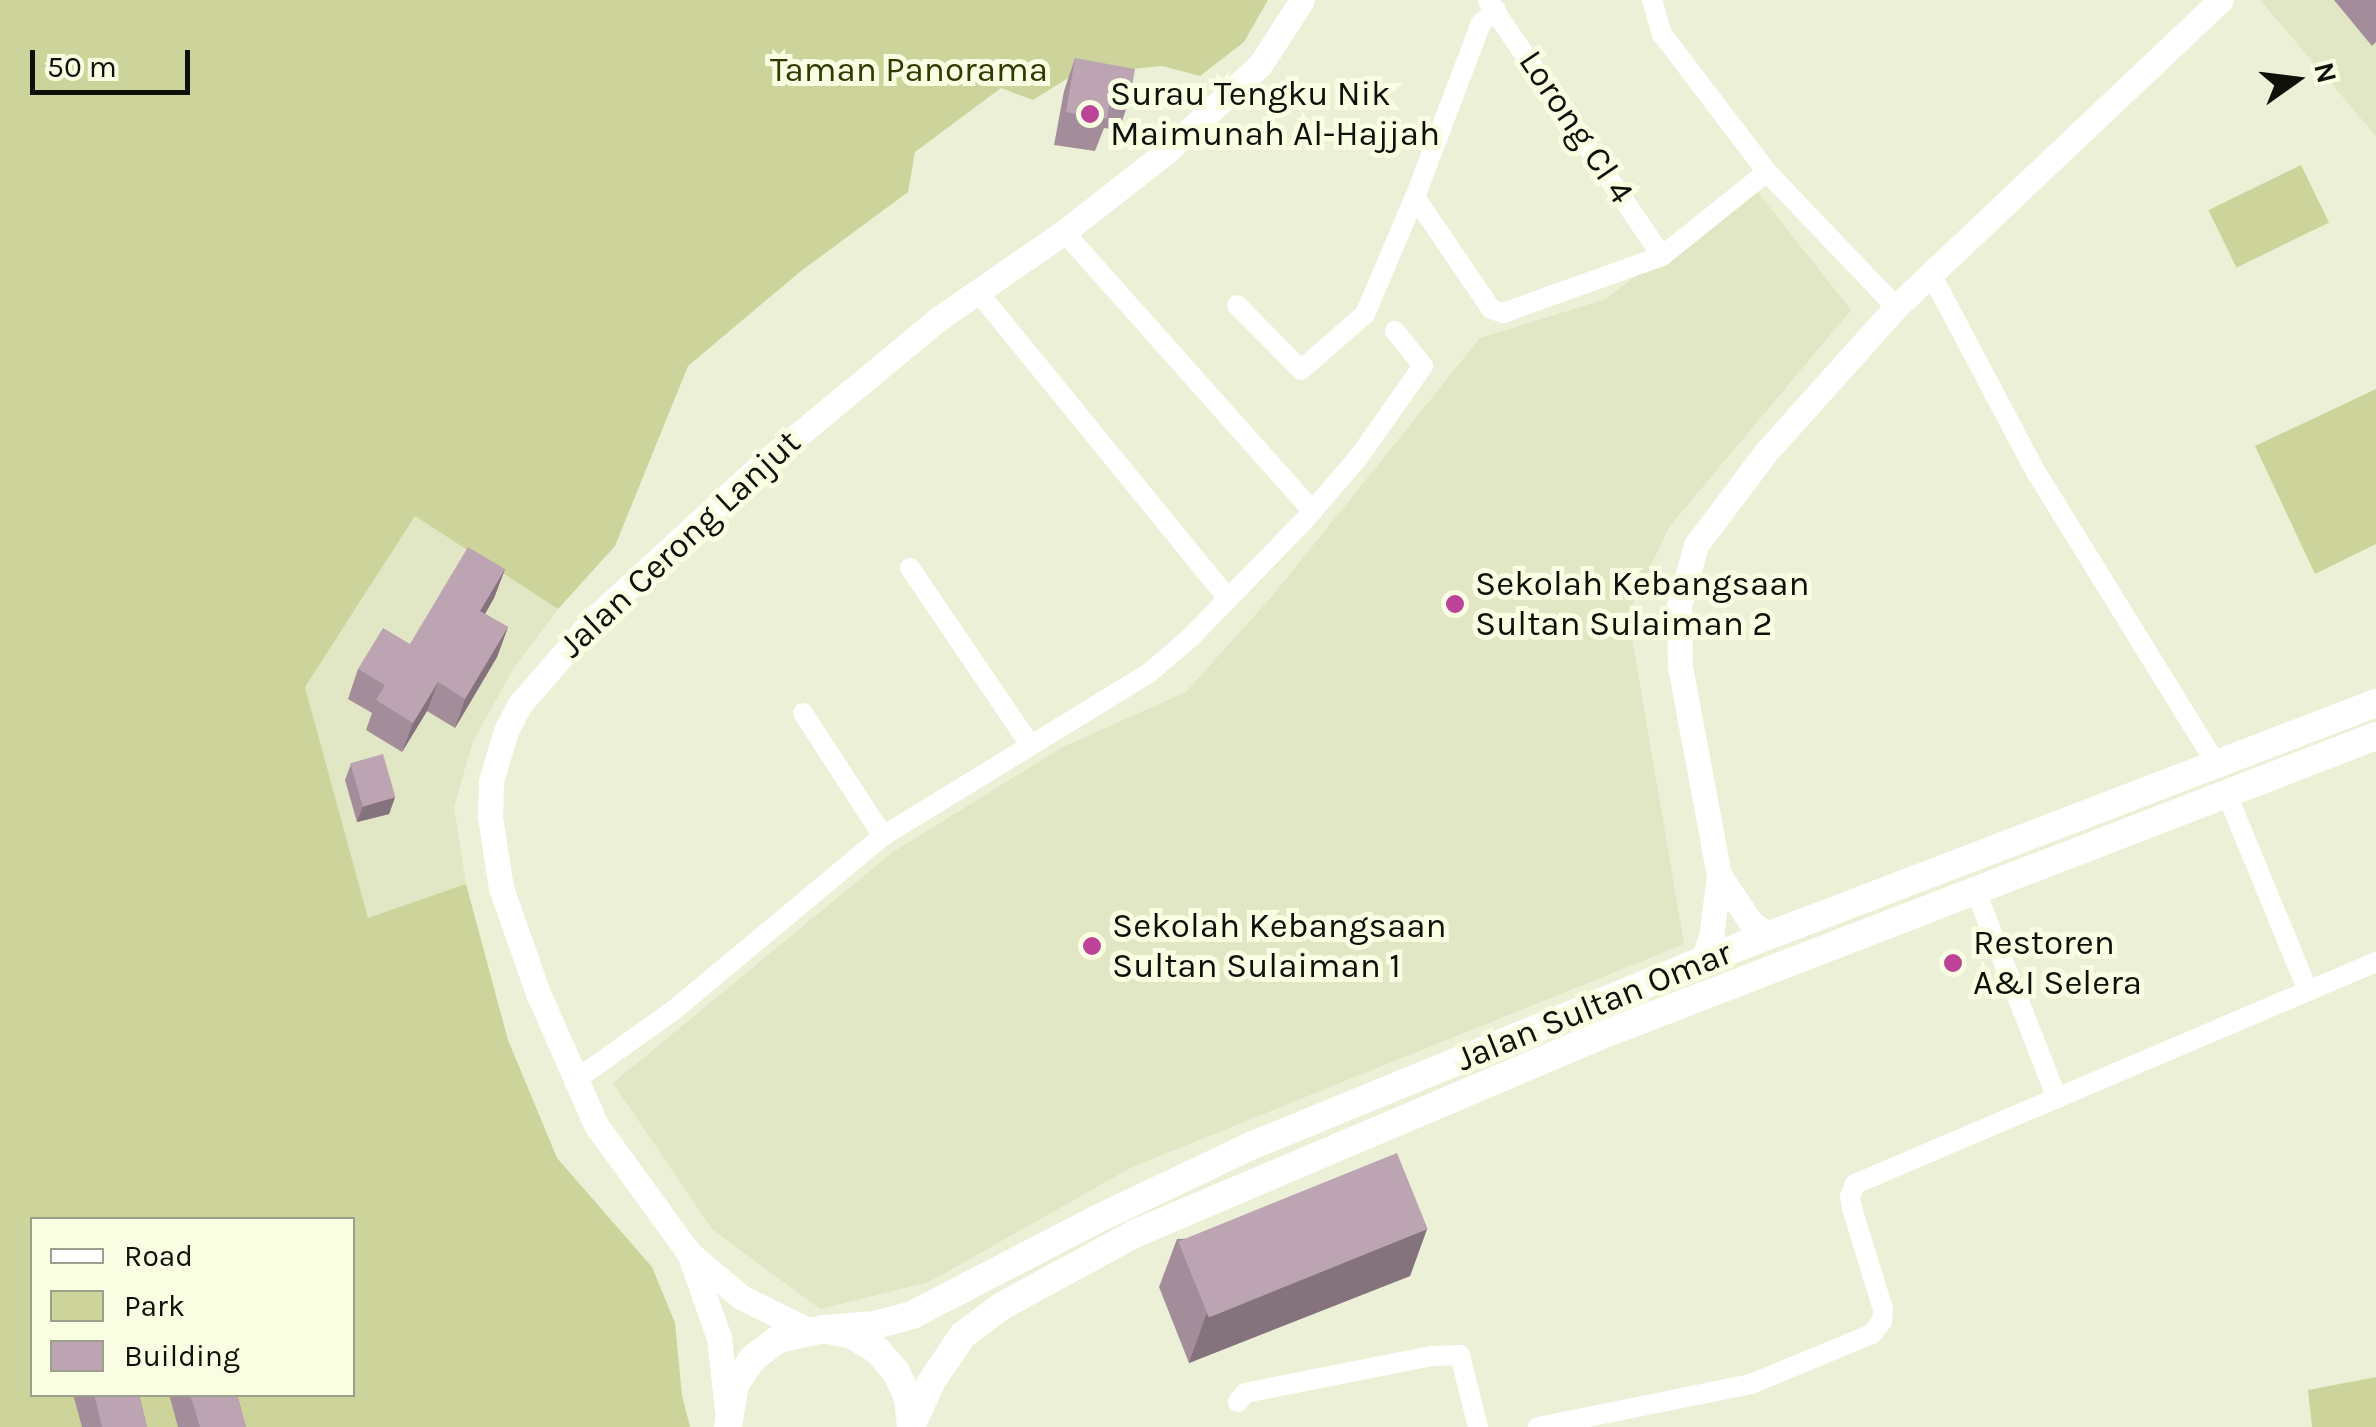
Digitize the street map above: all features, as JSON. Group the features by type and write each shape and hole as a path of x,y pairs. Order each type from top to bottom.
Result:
{"main road":[{"name":"Jalan Sultan Omar","path":"728,1421 736,1384 753,1358 778,1339 912,1316 1094,1220 1253,1145 1770,935 2376,703"},
{"path":"911,1427 942,1362 963,1336 1016,1298 1134,1234 1597,1037 2376,736"},
{"path":"816,1330 852,1335 877,1350 902,1385 911,1427"}],"street":[{"name":"Jalan Cerong Lanjut","path":"816,1330 741,1296 689,1253 596,1125 574,1081 501,888 490,816 492,782 506,731 520,704 596,617 792,438 1166,152 1260,65 1302,0"},
{"path":"1652,0 1662,34 1767,172 1896,308"},
{"path":"1702,962 1711,937 1719,874 1680,666 1684,578 1696,546 1727,500 1896,308 2220,0"},
{"path":"1237,304 1295,367 1308,367 1373,304 1492,5"},
{"name":"Lorong Cl 4","path":"1492,5 1662,256"},
{"path":"1416,197 1497,314 1662,256 1767,172"},
{"path":"1064,232 1312,511"},
{"path":"1931,274 2036,472 2216,763"},
{"path":"978,292 1226,597"},
{"path":"574,1081 674,1010 883,836 1029,743 1149,673 1190,638 1358,458 1423,366 1395,331"},
{"path":"910,568 1029,743"},
{"path":"803,713 883,836"},
{"path":"2226,792 2308,991"},
{"path":"1719,874 1752,924 1770,935"},
{"path":"1974,890 2056,1098"},
{"path":"1538,1427 1751,1384 1872,1334 1882,1322 1882,1309 1852,1208 1850,1196 1855,1184 2376,962"},
{"name":"Jalan Cerong Lanjut","path":"689,1253 719,1338 728,1421"},
{"path":"1238,1402 1245,1393 1432,1356 1460,1355 1478,1427"}],"shaded area":[{"path":"2260,0 2376,0 2376,136"},
{"path":"1752,185 1851,310 1669,527 1628,614 1684,944 1132,1167 929,1282 820,1309 712,1229 613,1083 893,852 1063,747 1186,692 1274,594 1480,338 1606,299"},
{"path":"415,516 558,609 515,666 473,741 454,807 466,884 368,919 305,687"}],"green space":[{"name":"Taman Panorama","path":"0,0 1268,0 1244,42 1200,76 1162,66 1122,70 1068,78 1033,100 1001,88 915,152 908,192 801,271 688,366 615,546 558,609 415,516 305,687 368,918 466,884 508,1040 557,1158 652,1267 675,1323 682,1395 690,1427 0,1427"},
{"path":"2301,165 2329,223 2236,268 2208,210"},
{"path":"2376,389 2376,544 2315,574 2255,446"},
{"path":"2376,1377 2376,1427 2312,1427 2308,1390"}],"building":[{"path":"1075,58 1135,69 1130,98 1111,94 1107,119 1066,112"},
{"path":"468,547 505,569 480,611 508,627 465,699 438,682 413,723 376,700 385,685 358,669 383,628 410,644"},
{"path":"383,754 395,797 363,807 350,763"},
{"path":"1397,1153 1428,1229 1209,1317 1178,1241"},
{"path":"95,1397 140,1397 147,1427 102,1427"},
{"path":"191,1397 238,1397 246,1427 200,1427"}],"place":[{"name":"Surau Tengku Nik Maimunah Al-Hajjah","path":"1090,114"},
{"name":"Sekolah Kebangsaan Sultan Sulaiman 2","path":"1455,604"},
{"name":"Sekolah Kebangsaan Sultan Sulaiman 1","path":"1092,946"},
{"name":"Restoren A&I Selera","path":"1953,963"}]}
